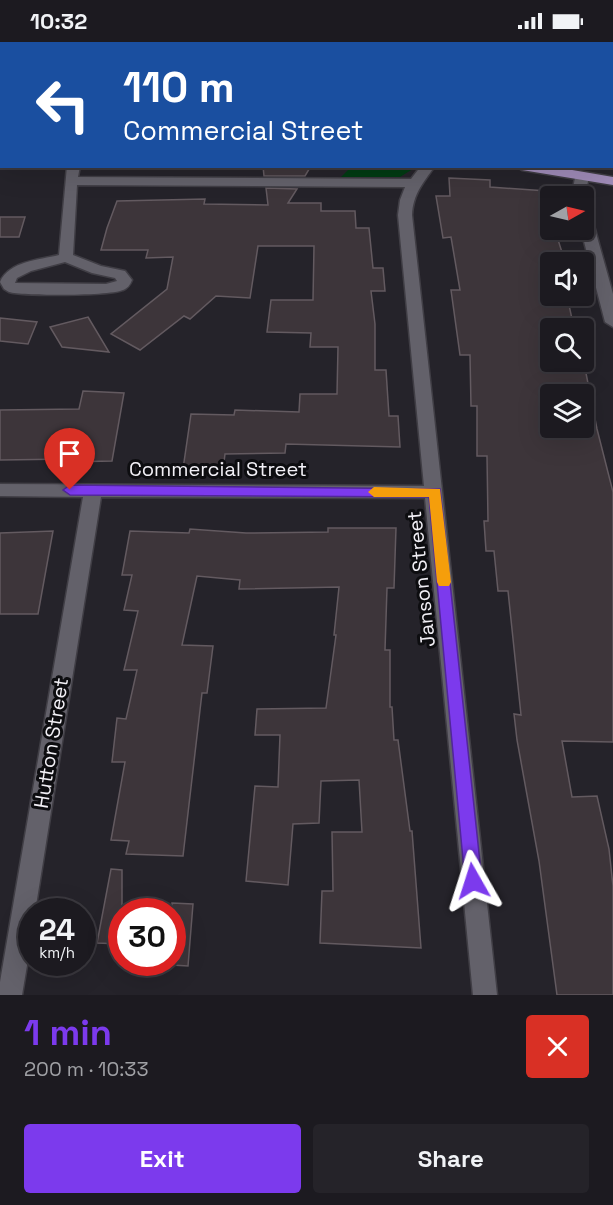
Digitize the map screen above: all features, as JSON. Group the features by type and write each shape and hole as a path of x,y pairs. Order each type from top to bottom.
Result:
{"main road":[{"path":"543,168 584,172 613,181"}],"street":[{"path":"66,257 73,174 412,183 427,168"},
{"name":"Janson Street","path":"412,183 407,195 405,215 435,492 484,995"},
{"path":"591,240 613,322"},
{"path":"66,257 97,270 120,274 125,280 124,284 106,289 14,289 9,286 7,281 10,276 20,270 66,257"},
{"name":"Commercial Street","path":"0,490 435,492"},
{"name":"Hutton Street","path":"10,995 93,490"}],"green space":[{"path":"350,168 414,168 400,177 341,177"}],"building":[{"path":"263,168 310,168 305,176 264,176"},
{"path":"449,178 490,180 490,187 540,191 540,240 558,240 562,252 540,252 540,306 569,306 572,318 540,318 540,372 586,372 588,384 540,384 540,438 594,438 594,414 613,492 613,742 562,741 572,797 597,796 609,849 613,886 613,995 557,995 539,861 517,740 514,714 521,715 508,591 498,591 494,551 486,551 484,521 488,521 487,456 477,456 477,406 471,406 470,355 460,355 451,290 460,290 451,237 443,238 436,196 450,196"},
{"path":"266,188 297,189 288,203 321,203 321,211 355,211 356,228 369,228 373,268 383,268 385,291 371,291 375,324 375,370 386,370 389,416 398,416 400,447 286,444 285,453 225,454 223,470 183,469 191,414 234,415 235,410 299,412 300,394 337,394 338,347 310,347 311,333 267,332 271,300 313,300 314,246 258,246 250,298 216,296 190,319 184,316 140,350 111,334 167,289 173,257 146,258 148,250 101,250 107,228 117,201 205,199 204,204 268,205"},
{"path":"0,217 25,217 19,237 0,237"},
{"path":"88,317 109,352 62,347 50,327"},
{"path":"0,318 37,322 28,344 0,341"},
{"path":"83,391 124,393 112,461 0,460 0,410 79,409"},
{"path":"328,528 396,528 394,588 387,588 385,650 390,650 390,707 392,707 394,740 398,740 410,831 412,831 421,948 320,943 322,891 333,891 332,832 362,832 359,780 321,781 319,823 293,824 288,885 246,881 255,786 278,787 280,735 255,735 257,709 326,708 336,635 334,635 339,587 239,589 240,580 197,576 182,645 213,646 207,693 202,693 183,856 126,854 129,841 111,840 125,762 112,762 117,718 126,719 137,670 124,670 138,611 124,610 132,575 122,575 130,531 189,533 190,529 246,533 328,532"},
{"path":"53,531 38,614 0,614 0,533"},
{"path":"111,869 122,870 122,898 108,898 108,943 97,943"},
{"path":"186,904 193,904 188,966 186,966"}],"slow traffic":[{"path":"374,492 435,492 444,582"}],"route":[{"path":"70,490 435,492 473,881"}]}
